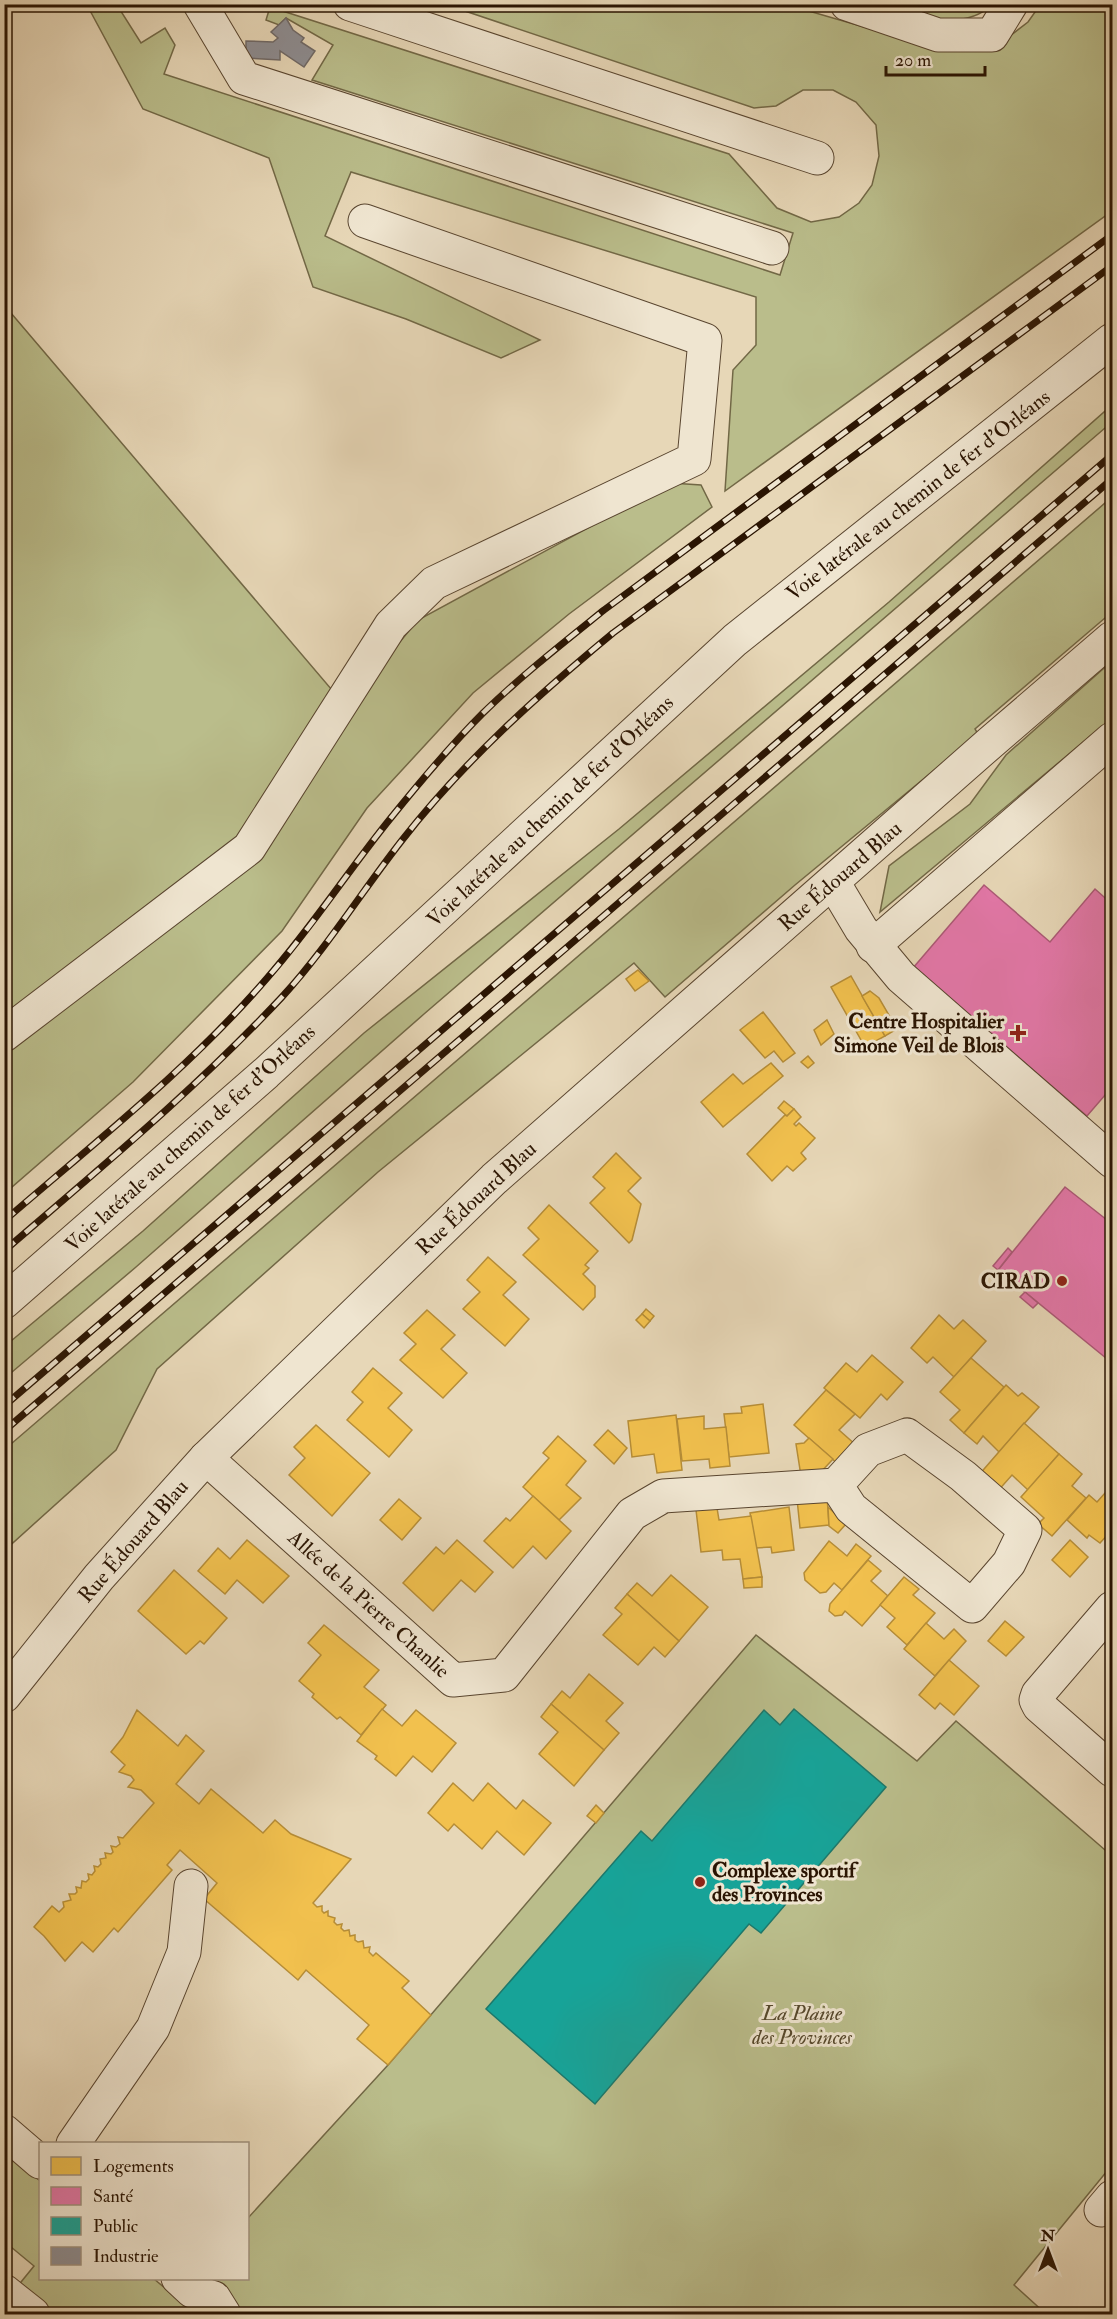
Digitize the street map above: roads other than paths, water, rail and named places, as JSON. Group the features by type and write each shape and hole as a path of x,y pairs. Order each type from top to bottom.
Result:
{"street":[{"path":"200,4 244,78 772,248"},
{"path":"350,4 817,158"},
{"path":"847,4 938,35 992,35 1011,4"},
{"path":"4,1035 249,848 391,625 434,583 694,459 705,340 365,221"},
{"name":"Voie latérale au chemin de fer d'Orléans","path":"4,1302 266,1073 735,640 1113,340"},
{"name":"Rue Édouard Blau","path":"4,1696 99,1577 206,1458 494,1179 990,743 1113,638"},
{"path":"873,946 1113,739"},
{"path":"833,882 873,946 901,977 1113,1161"},
{"path":"907,1435 963,1476 1025,1530 1009,1563 972,1606 851,1508 836,1485 868,1450 907,1435"},
{"name":"Allée de la Pierre Chanlie","path":"206,1458 453,1680 504,1675 632,1514 663,1496 836,1485"},
{"path":"1113,1608 1038,1694 1036,1701 1113,1770"},
{"path":"74,2142 153,2028 184,1952 191,1886"},
{"path":"4,2131 39,2161"},
{"path":"180,2280 192,2290 214,2298 224,2314"},
{"path":"4,2291 33,2314"}],"railway":[{"path":"4,1221 174,1074 238,1010 300,939 423,778 483,713 512,686 604,610 1112,235"},
{"path":"4,1251 146,1128 216,1064 282,997 314,959 426,810 476,756 557,680 613,633 1112,266"},
{"path":"4,1406 1112,455"},
{"path":"4,1431 1112,479"}],"place":[{"name":"Centre Hospitalier Simone Veil de Blois","path":"1018,1033"},
{"name":"CIRAD","path":"1062,1281"},
{"name":"Complexe sportif des Provinces","path":"700,1882"}],"park label":[{"name":"La Plaine des Provinces","path":"802,2025"}]}
